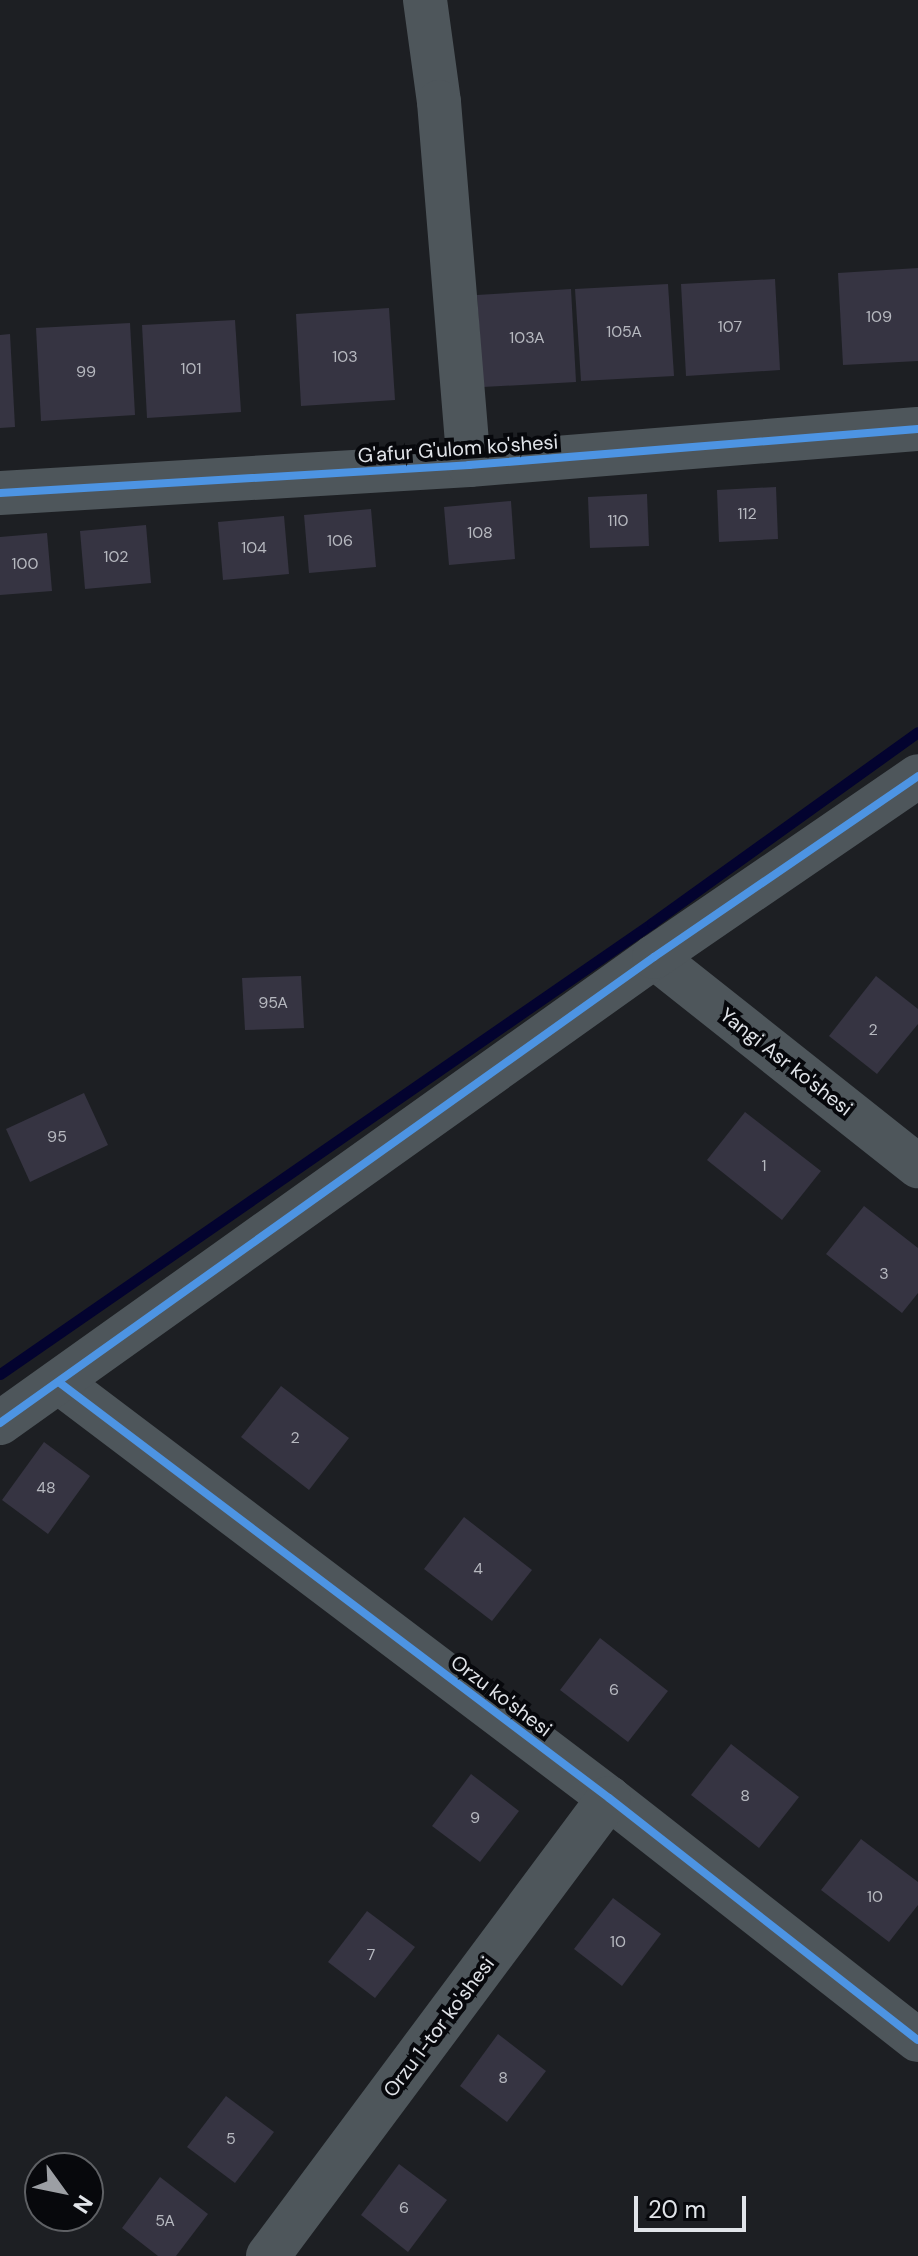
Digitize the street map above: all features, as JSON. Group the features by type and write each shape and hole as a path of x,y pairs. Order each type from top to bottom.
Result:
{"street":[{"path":"425,0 439,102 469,465"},
{"name":"G'afur G'ulom ko'shesi","path":"0,493 469,465 918,429"},
{"path":"0,1423 654,957 918,776"},
{"name":"Yangi Asr ko'shesi","path":"654,957 918,1166"},
{"name":"Orzu ko'shesi","path":"60,1383 609,1798 918,2040"},
{"name":"Orzu 1-tor ko'shesi","path":"268,2256 609,1798"}],"building":[{"path":"918,268 918,361 843,365 838,273"},
{"path":"775,279 780,370 686,376 681,284"},
{"path":"668,284 674,376 581,381 575,289"},
{"path":"571,289 576,382 483,387 477,295"},
{"path":"389,308 395,400 301,406 296,314"},
{"path":"235,320 241,412 147,418 142,325"},
{"path":"130,323 135,415 41,421 36,328"},
{"path":"10,334 15,427 0,428 0,335"},
{"path":"776,487 778,539 719,542 717,490"},
{"path":"647,494 649,546 590,548 588,497"},
{"path":"511,501 515,559 449,565 444,507"},
{"path":"371,509 376,567 309,573 304,515"},
{"path":"284,516 289,574 223,580 218,522"},
{"path":"146,525 151,583 85,589 80,531"},
{"path":"47,533 52,591 0,595 0,537"},
{"path":"301,976 304,1028 245,1030 242,978"},
{"path":"876,976 918,1009 918,1024 877,1074 829,1036"},
{"path":"84,1093 108,1145 30,1182 6,1129"},
{"path":"745,1112 821,1171 782,1220 707,1160"},
{"path":"864,1206 918,1248 918,1293 902,1313 826,1254"},
{"path":"281,1386 349,1438 309,1490 241,1437"},
{"path":"44,1442 90,1476 48,1534 2,1500"},
{"path":"464,1517 532,1570 492,1621 424,1569"},
{"path":"600,1638 668,1691 628,1742 560,1690"},
{"path":"731,1744 799,1797 759,1848 691,1795"},
{"path":"471,1774 519,1811 480,1862 432,1826"},
{"path":"861,1839 918,1882 918,1905 889,1942 821,1890"},
{"path":"613,1898 661,1934 622,1986 574,1949"},
{"path":"367,1911 415,1947 375,1998 328,1962"},
{"path":"498,2034 546,2071 507,2122 460,2086"},
{"path":"226,2096 274,2132 235,2183 187,2147"},
{"path":"399,2164 447,2200 408,2252 361,2215"},
{"path":"160,2177 208,2214 176,2256 158,2256 122,2228"}],"waterway":[{"path":"0,1374 652,923 918,732"}],"cycle path":[{"path":"0,493 469,465 918,429"},
{"path":"0,1423 654,957 918,776"},
{"path":"60,1383 609,1798 918,2040"}]}
